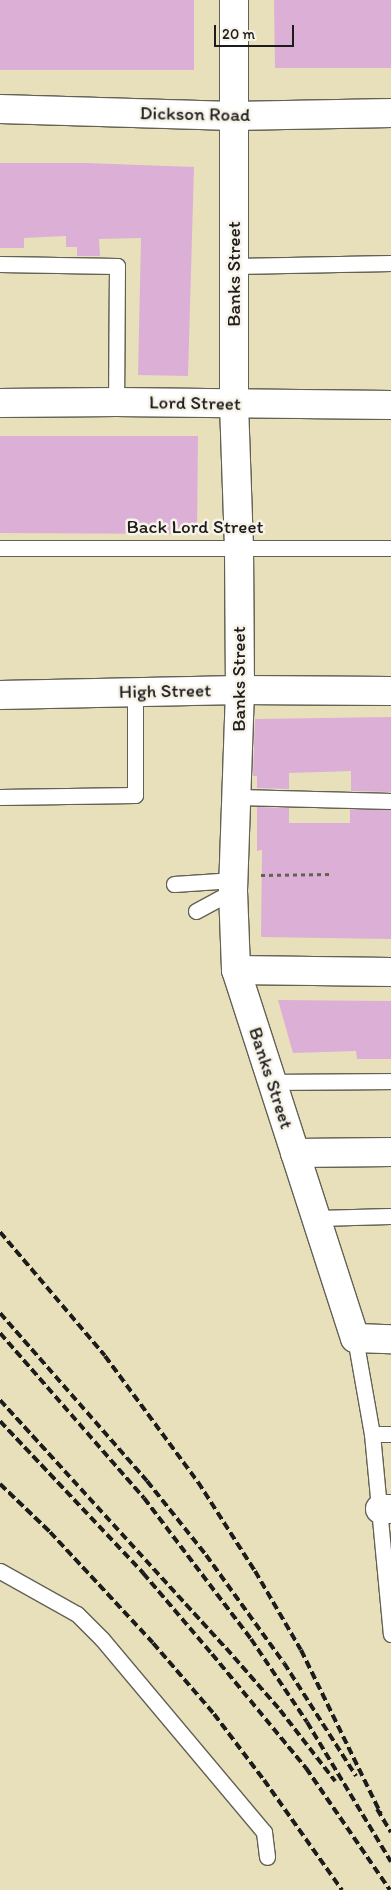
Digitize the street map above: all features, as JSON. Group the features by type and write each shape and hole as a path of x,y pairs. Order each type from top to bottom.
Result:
{"street":[{"name":"Banks Street","path":"234,0 234,404 239,547 240,690 234,882 236,970 355,1338"},
{"name":"Dickson Road","path":"0,109 233,116 391,113"},
{"name":"Lord Street","path":"0,404 116,402 391,405"},
{"name":"High Street","path":"0,695 135,691 391,691"},
{"path":"236,970 391,972"},
{"path":"295,1153 391,1152"},
{"path":"355,1338 391,1339"}],"lane":[{"path":"0,264 117,266 116,402"},
{"path":"235,266 391,264"},
{"name":"Back Lord Street","path":"0,548 391,548"},
{"path":"0,797 135,795 135,691"},
{"path":"238,797 391,801"},
{"path":"174,884 234,882"},
{"path":"196,911 234,882"},
{"path":"273,1082 391,1081"},
{"path":"316,1218 391,1216"},
{"path":"355,1338 385,1509 391,1634"},
{"path":"372,1434 391,1434"},
{"path":"0,1571 77,1614 102,1639 264,1832 267,1857"}],"path":[{"path":"234,882 333,874"}],"building":[{"path":"0,0 194,0 194,70 0,70"},
{"path":"274,0 391,0 391,68 275,68"},
{"path":"0,163 86,163 194,167 188,376 138,375 141,238 99,239 100,256 77,256 77,247 66,247 66,236 24,238 24,248 0,248"},
{"path":"0,436 198,436 197,534 0,533"},
{"path":"391,717 391,792 351,791 351,771 289,773 289,789 257,788 257,776 253,776 255,719"},
{"path":"257,807 289,808 289,823 350,823 350,809 391,810 391,939 261,937 262,850 257,851"},
{"path":"278,1000 391,1001 391,1059 357,1059 356,1051 293,1053"}],"railway":[{"path":"0,1232 105,1356 198,1482 255,1571 301,1650 381,1814"},
{"path":"0,1313 147,1481 206,1555 284,1663 356,1776"},
{"path":"0,1333 144,1498 251,1639 307,1722 391,1862"},
{"path":"0,1400 226,1648 280,1710 335,1781"},
{"path":"0,1421 143,1573 212,1654 306,1768 390,1890"},
{"path":"0,1484 50,1532 153,1643 214,1714 264,1780 342,1890"},
{"path":"377,1809 391,1832"}]}
